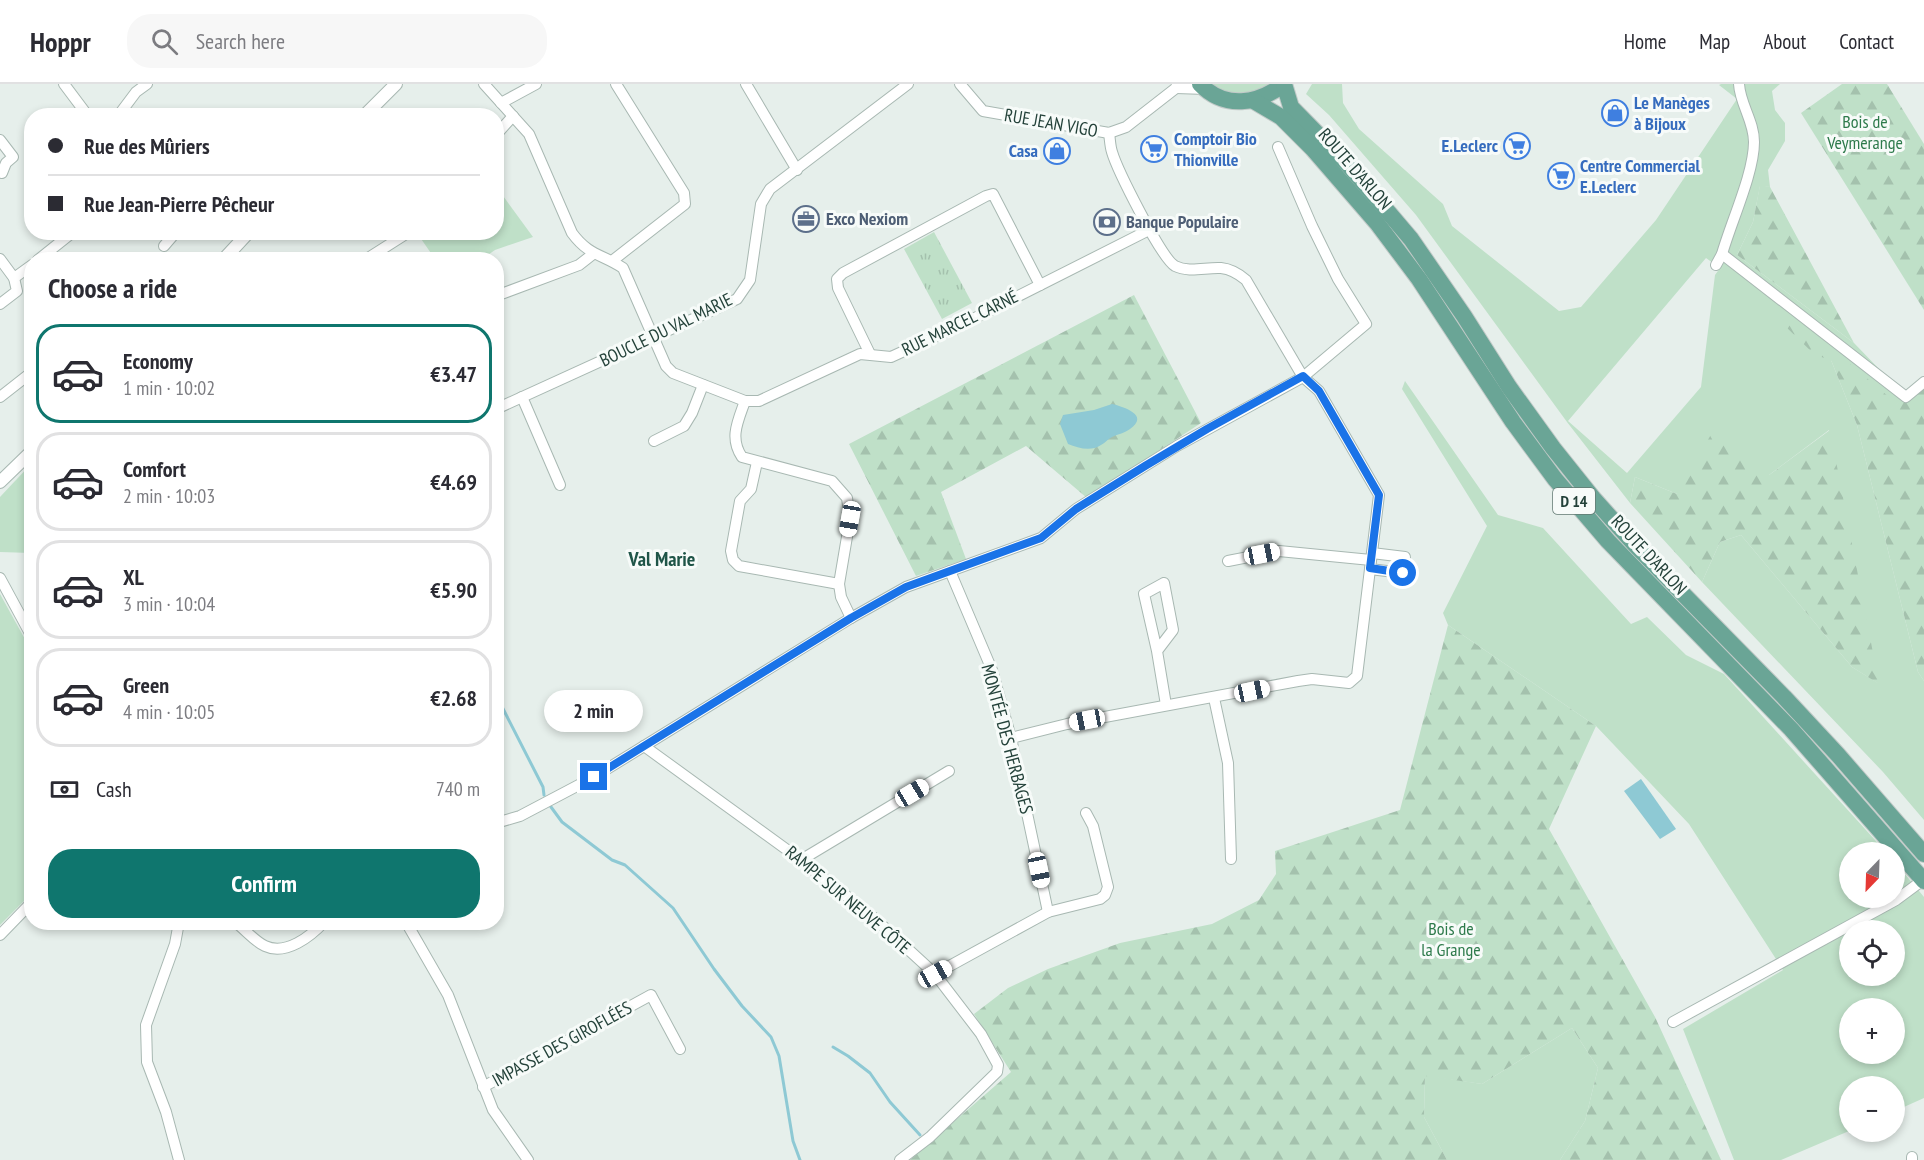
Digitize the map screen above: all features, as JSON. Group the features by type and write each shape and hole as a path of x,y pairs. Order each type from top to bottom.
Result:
{"main road":[{"path":"1203,87 1227,100 1240,102 1270,94 1284,84"},
{"name":"ROUTE D'ARLON","path":"1284,84 1292,107 1348,166 1411,239 1509,387 1593,498 1635,545 1838,755 1924,854"},
{"name":"ROUTE D'ARLON","path":"1254,100 1281,117 1313,149 1377,223 1419,279 1513,422 1555,479 1608,541 1791,729 1924,881"}],"street":[{"path":"64,84 82,108"},
{"path":"124,108 136,92 147,84"},
{"path":"372,108 396,84"},
{"path":"484,84 529,134 572,233 581,245 593,254 623,268 666,366 673,373 745,401 734,440 742,457 832,480 847,498 850,519 839,584 841,597 851,618"},
{"path":"501,103 536,84"},
{"path":"612,261 685,204 684,193 616,84"},
{"path":"746,84 797,170"},
{"name":"BOUCLE DU VAL MARIE","path":"504,405 737,299 750,280 761,204 770,189 908,84"},
{"name":"RUE JEAN VIGO","path":"960,84 983,111 1109,133 1126,127 1177,86 1203,87"},
{"path":"1716,265 1722,254 1752,163 1754,142 1751,120 1739,84"},
{"path":"504,126 513,116"},
{"path":"1011,738 1067,724 1312,679 1349,683 1357,676 1379,495 1319,391 1303,376 1246,280 1236,272 1222,268 1190,270 1174,265 1165,255 1149,230 1112,153 1109,133"},
{"path":"0,140 13,158 6,163 2,173"},
{"path":"504,821 520,816 594,777 851,618 906,587 1041,538 1076,509 1158,457 1303,376 1366,324 1338,279 1278,147"},
{"path":"870,354 838,288 837,279 853,267 986,196 993,194 1040,285"},
{"name":"RUE MARCEL CARNÉ","path":"745,401 759,402 860,354 891,357 963,324 1149,230"},
{"path":"48,252 63,240"},
{"path":"164,246 169,240"},
{"path":"230,252 242,240"},
{"path":"378,252 396,240"},
{"path":"504,293 579,265 593,254"},
{"path":"1722,254 1906,397 1924,382"},
{"path":"0,259 14,278 17,291 0,304"},
{"path":"14,278 24,271"},
{"path":"0,397 24,378"},
{"path":"654,441 684,426 703,385"},
{"path":"522,397 560,485"},
{"path":"1,480 24,458"},
{"path":"758,462 751,489 740,501 731,551 733,560 740,566 839,584"},
{"path":"1228,561 1279,551 1371,560"},
{"name":"MONTÉE DES HERBAGES","path":"950,571 992,670 1011,738 1048,912"},
{"path":"0,578 24,622"},
{"path":"1157,651 1173,630 1164,583 1143,594 1157,651 1166,705"},
{"path":"1215,698 1228,763 1231,859"},
{"name":"RAMPE SUR NEUVE CÔTE","path":"644,746 801,860 874,918 935,974 981,1034 998,1065 997,1072 930,1137 900,1160"},
{"path":"801,860 949,771"},
{"path":"935,974 1048,912 1100,899 1105,895 1108,887 1092,826 1086,813"},
{"path":"1673,1022 1896,900 1924,881"},
{"path":"0,935 24,910"},
{"path":"178,930 175,944 146,1025 147,1062 166,1112 179,1160"},
{"path":"245,930 266,947 280,947 294,945 316,930"},
{"path":"411,930 448,995 493,1110 528,1160"},
{"name":"IMPASSE DES GIROFLÉES","path":"483,1087 651,995 680,1049"}],"green space":[{"path":"1212,84 1275,84 1236,94"},
{"path":"1312,84 1342,84 1343,103 1359,129 1443,204 1452,226 1559,311 1581,307 1656,220 1737,99 1719,85 1780,84 1772,91 1775,110 1785,123 1785,141 1768,170 1770,187 1760,186 1753,222 1737,255 1854,343 1906,397 1884,415 1831,360 1857,425 1918,672 1924,681 1924,820 1883,772 1702,582 1720,542 1741,535 1852,667 1878,683 1829,430 1769,475 1677,494 1635,477 1630,503 1567,422 1416,215 1329,115 1306,94","holes":["1706,258 1720,268 1715,275 1701,387 1627,473 1568,421"]},
{"name":"Bois de Veymerange","path":"1842,84 1887,84 1924,144 1924,310 1801,113"},
{"path":"1760,185 1770,187 1854,343 1737,255 1753,222"},
{"path":"504,197 533,237 492,252 430,252 422,240 504,240"},
{"path":"934,232 972,303 942,319 904,249"},
{"path":"1134,295 1201,423 1087,498 1026,446 941,492 966,559 916,576 849,444"},
{"path":"1772,306 1837,353 1889,397 1884,414 1924,382 1924,681 1918,672 1857,425 1831,360 1815,355 1783,324"},
{"path":"1405,381 1498,515 1543,528 1631,624 1647,617 1686,655 1724,674 1877,842 1839,842 1839,908 1905,908 1905,874 1924,897 1924,1098 1905,1107 1905,1076 1839,1076 1839,1135 1781,1160 1734,1160 1683,1029 1783,970 1689,824 1596,726 1448,625 1443,613 1487,526 1402,389"},
{"path":"1830,430 1879,684 1852,667 1741,535 1720,542 1702,582 1630,503 1635,477 1677,494 1713,431 1769,475"},
{"path":"24,471 24,553 0,552 0,497"},
{"path":"0,594 24,637 24,901 0,925"},
{"name":"Bois de la Grange","path":"1448,625 1596,726 1549,829 1655,1017 1721,1160 1560,1160 1585,1121 1598,1068 1572,1028 1482,1084 1425,1076 1424,1117 1447,1160 910,1160 1011,1072 974,1014 1008,988 1048,969 1120,943 1212,924 1259,900 1276,874 1275,851 1400,810"},
{"path":"1572,1028 1598,1068 1585,1121 1560,1160 1447,1160 1424,1117 1425,1075 1482,1084"}],"water":[{"path":"1112,404 1133,412 1137,420 1135,424 1097,447 1089,449 1068,444 1060,424 1063,415 1094,410"},
{"path":"1641,779 1676,829 1660,839 1624,791"}],"waterway":[{"path":"504,711 543,787 544,795"},
{"path":"551,807 562,822 612,860 625,865 673,908 742,1006 771,1037 779,1056 793,1141 800,1160"},
{"path":"833,1047 870,1073 890,1102 920,1135"}],"place":[{"name":"Le Manèges à Bijoux","path":"1615,113"},
{"name":"E.Leclerc","path":"1517,146"},
{"name":"Comptoir Bio Thionville","path":"1154,149"},
{"name":"Casa","path":"1057,151"},
{"name":"Centre Commercial E.Leclerc","path":"1561,176"},
{"name":"Exco Nexiom","path":"806,219"},
{"name":"Banque Populaire","path":"1107,222"}],"district":[{"name":"Val Marie","path":"662,559"}],"route":[{"path":"594,777 851,618 906,587 1041,538 1076,509 1177,446 1303,376 1319,391 1379,495 1370,568 1403,573"}]}
